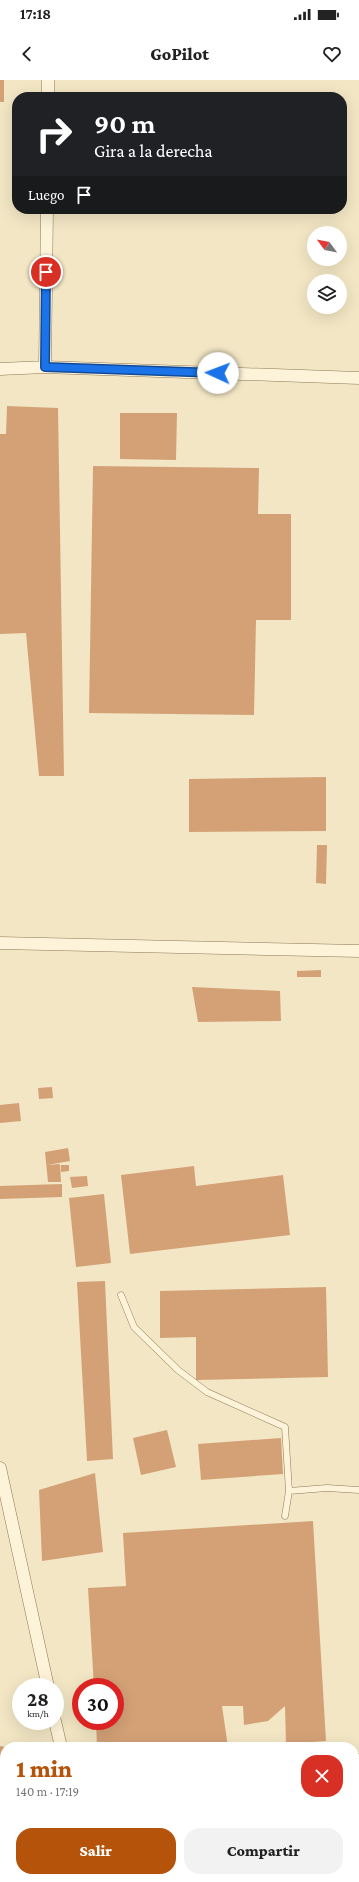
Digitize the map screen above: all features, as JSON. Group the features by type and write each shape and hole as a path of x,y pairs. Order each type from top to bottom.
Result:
{"street":[{"path":"48,80 48,92"},
{"path":"45,367 47,214"},
{"path":"0,369 45,367 359,378"},
{"path":"0,943 359,951"},
{"path":"0,1468 46,1678"},
{"path":"57,1730 60,1742"}],"lane":[{"path":"121,1295 134,1326 178,1370 207,1392 285,1427 289,1491 285,1516"},
{"path":"289,1491 327,1488 359,1490"}],"building":[{"path":"0,80 4,80 4,102 0,102"},
{"path":"7,406 58,408 64,776 39,776 26,633 0,634 0,434 6,434"},
{"path":"120,413 177,413 176,460 120,459"},
{"path":"93,466 259,468 258,514 291,514 291,620 256,620 254,715 89,713"},
{"path":"326,777 326,831 189,832 189,779"},
{"path":"317,845 327,845 326,884 316,883"},
{"path":"321,970 321,977 297,977 297,971"},
{"path":"192,987 280,991 281,1021 198,1022"},
{"path":"52,1087 53,1098 39,1099 38,1088"},
{"path":"19,1103 21,1121 0,1123 0,1105"},
{"path":"68,1148 70,1161 47,1165 60,1164 61,1182 48,1182 45,1152"},
{"path":"61,1165 69,1165 69,1171 61,1172"},
{"path":"194,1166 196,1186 283,1175 290,1235 130,1254 121,1175"},
{"path":"87,1176 88,1186 72,1188 70,1177"},
{"path":"62,1184 62,1197 0,1199 0,1186"},
{"path":"104,1194 111,1263 76,1267 69,1198"},
{"path":"105,1281 113,1459 87,1461 77,1282"},
{"path":"326,1287 328,1377 196,1380 196,1337 160,1338 160,1291"},
{"path":"167,1430 176,1467 141,1475 133,1438"},
{"path":"281,1438 283,1474 201,1480 198,1444"},
{"path":"95,1473 103,1552 42,1561 39,1490"},
{"path":"313,1521 326,1741 286,1742 285,1706 268,1721 244,1725 243,1706 222,1706 227,1742 97,1742 96,1730 124,1730 124,1678 93,1678 88,1588 126,1586 123,1533"}],"route":[{"path":"46,272 45,367 218,373"}]}
